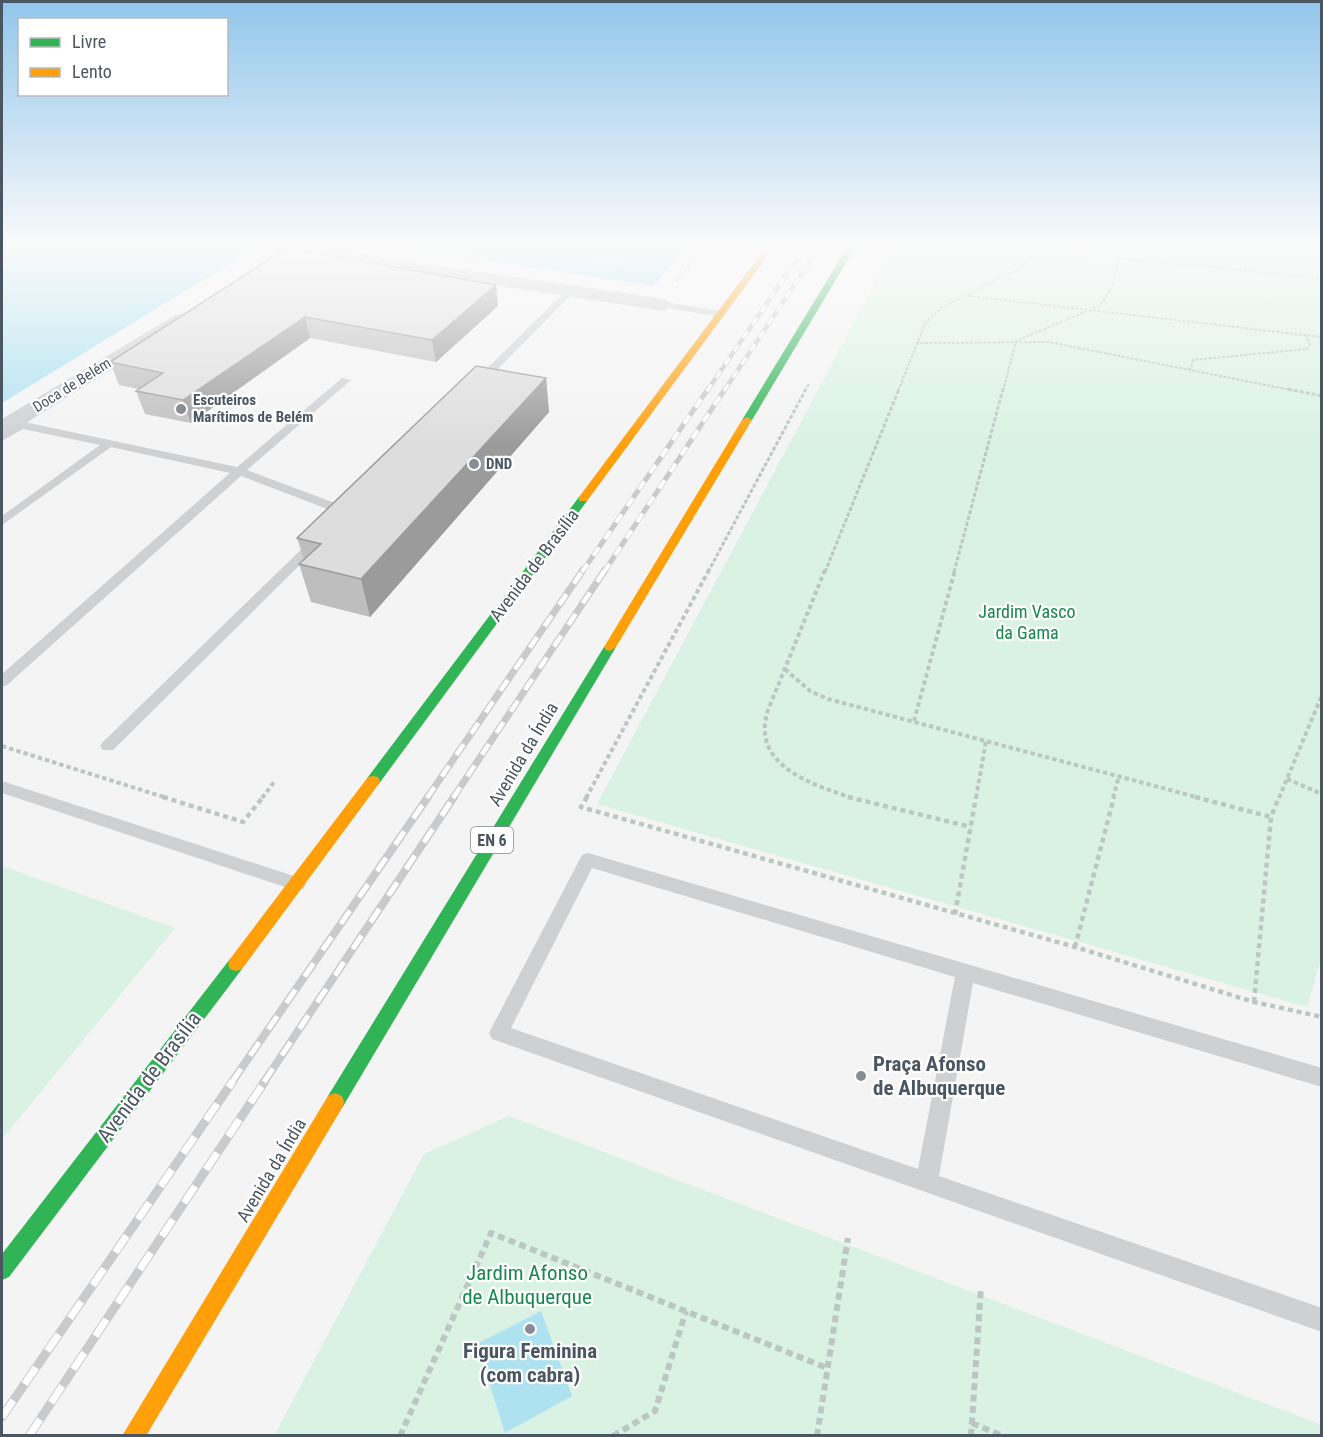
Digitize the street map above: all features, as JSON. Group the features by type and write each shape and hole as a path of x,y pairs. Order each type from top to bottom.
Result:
{"main road":[{"name":"Avenida da Índia","path":"134,1436 812,313"},
{"name":"Avenida de Brasília","path":"2,1270 297,884 721,314"}],"street":[{"name":"Doca de Belém","path":"11,427 189,313"}],"lane":[{"path":"471,389 548,313"},
{"path":"715,313 721,314"},
{"name":"Doca de Belém","path":"2,438 11,427 150,344"},
{"path":"2,682 239,471 346,380"},
{"path":"11,427 109,444 239,471 343,516 108,746"},
{"path":"2,521 109,444"},
{"path":"2,787 297,884"},
{"path":"1322,1078 588,860 499,1033 1322,1320"},
{"path":"927,1181 965,973"}],"path":[{"path":"935,313 926,322 916,343 785,669 765,720 762,735 768,750 779,764 794,775 837,794 971,827"},
{"path":"1016,341 1084,313"},
{"path":"1117,313 1322,337"},
{"path":"1190,371 1193,360 1307,349 1310,345 1306,335"},
{"path":"914,721 1016,341"},
{"path":"916,343 1049,342 1322,396"},
{"path":"810,381 581,807 1075,947 1254,1002 1322,1017"},
{"path":"785,669 810,691 828,699 1271,817"},
{"path":"1254,1002 1271,817 1322,695"},
{"path":"955,914 986,741"},
{"path":"2,746 243,822 275,781"},
{"path":"1075,947 1119,776"},
{"path":"1287,779 1322,794"},
{"path":"400,1436 491,1233 827,1368"},
{"path":"817,1436 848,1238"},
{"path":"971,1436 981,1287"},
{"path":"613,1436 655,1411 686,1311"},
{"path":"972,1423 1003,1436"}],"green space":[{"name":"Jardim Vasco da Gama","path":"859,313 1321,313 1322,955 1307,1007 597,804"},
{"path":"2,866 175,928 2,1139"},
{"name":"Jardim Afonso de Albuquerque","path":"509,1116 1322,1425 1321,1436 274,1436 424,1154"}],"water":[{"path":"2,313 149,313 2,403"},
{"path":"541,1311 572,1396 505,1433 477,1344"}],"building":[{"path":"186,313 463,313 432,340 305,317 183,400 136,391 163,373 110,362"},
{"path":"476,366 546,378 361,579 299,564 321,544 297,538"}],"railway":[{"path":"707,391 760,313"},
{"path":"724,391 776,313"},
{"path":"582,572 708,389"},
{"path":"604,572 725,389"},
{"path":"427,798 583,570"},
{"path":"453,798 605,570"},
{"path":"232,1082 428,797"},
{"path":"264,1082 454,797"},
{"path":"2,1417 233,1081"},
{"path":"29,1436 265,1081"}],"traffic: fast":[{"path":"747,420 812,313"},
{"path":"373,781 583,499"},
{"path":"335,1102 610,647"},
{"path":"2,1270 236,964"}],"traffic: slow":[{"path":"583,499 721,313"},
{"path":"610,647 747,420"},
{"path":"236,964 373,781"},
{"path":"133,1436 335,1102"}],"place":[{"name":"Escuteiros Marítimos de Belém","path":"181,409"},
{"name":"DND","path":"474,464"},
{"name":"Praça Afonso de Albuquerque","path":"861,1076"},
{"name":"Figura Feminina (com cabra)","path":"530,1329"}]}
